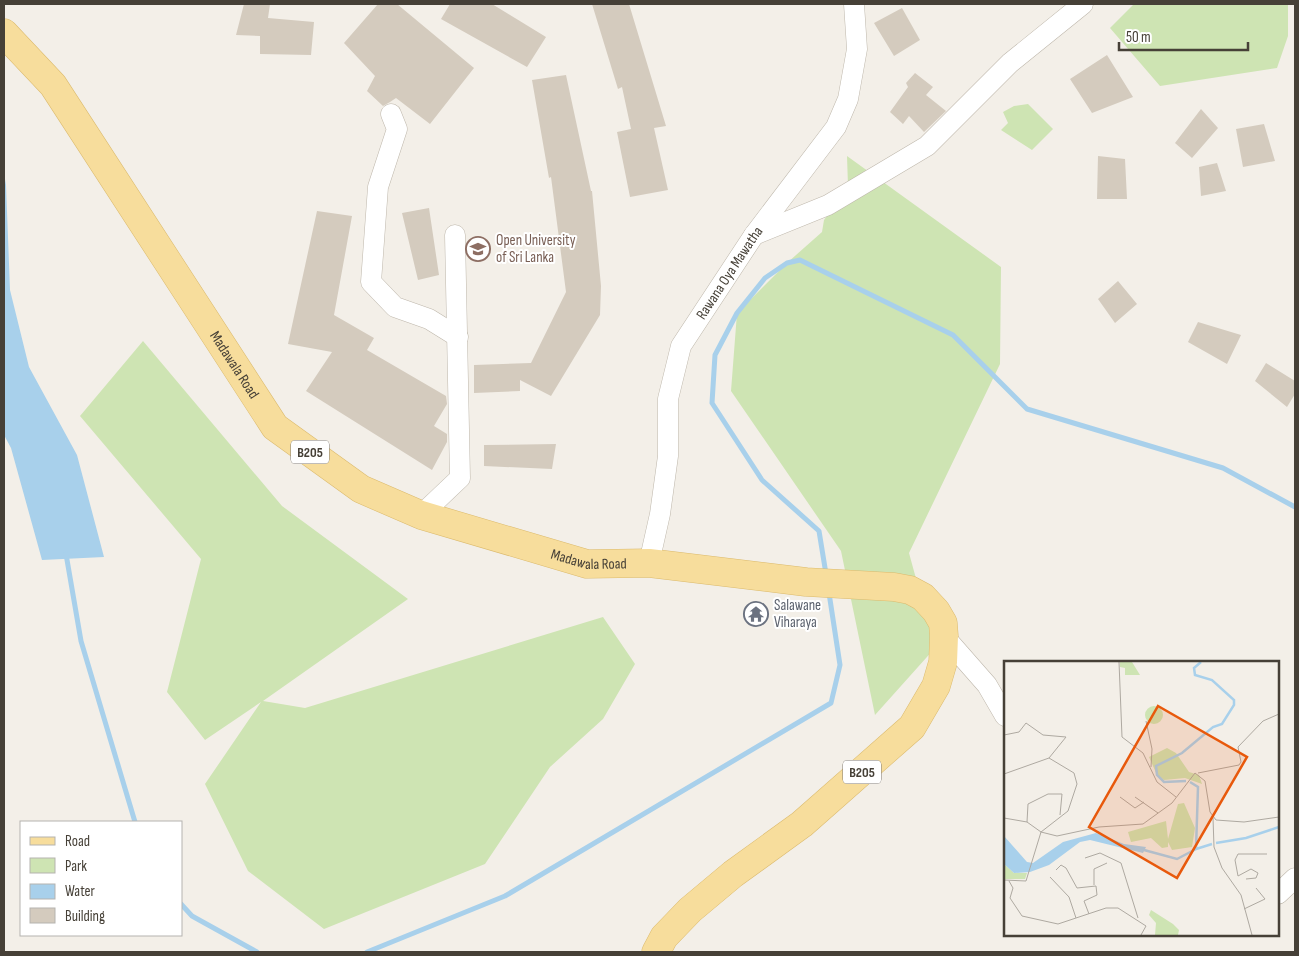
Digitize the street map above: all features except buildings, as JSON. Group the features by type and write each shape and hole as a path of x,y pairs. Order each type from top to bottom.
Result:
{"main road":[{"name":"Madawala Road","path":"4,32 52,86 275,427 361,488 421,515 587,564 649,563 806,582 894,587 910,590 923,597 936,611 943,623 943,662 936,686 912,727 802,824 733,874 690,910 664,937 656,952"}],"street":[{"name":"Rawana Oya Mawatha","path":"649,563 660,514 668,456 668,399 681,346 754,235 836,127 848,99 857,49 854,4"},
{"path":"754,235 828,205 927,146 1010,63 1083,4"},
{"path":"391,114 397,129 378,186 371,282 395,307 428,319 458,337"},
{"path":"421,515 460,478 455,236"},
{"path":"944,636 987,685 1004,714"},
{"path":"1279,893 1295,878"}],"green space":[{"path":"1134,4 1288,4 1288,36 1277,68 1160,86 1110,28"},
{"path":"1028,104 1053,129 1032,150 1001,130 1008,123 1003,112 1014,106"},
{"path":"847,156 1001,267 1000,364 909,553 935,648 875,715 841,551 731,391 737,313 787,263 822,232 824,220 848,186"},
{"path":"143,341 282,506 408,599 263,701 305,708 603,617 635,664 603,719 550,767 485,864 324,929 248,871 205,784 261,702 205,740 167,692 201,559 80,416"}],"water":[{"path":"4,173 10,290 29,367 77,455 104,557 42,560 11,448 4,435"}],"waterway":[{"path":"826,574 819,531 762,480 712,403 715,355 737,313 765,278 787,263 800,260 953,335 1027,409 1223,468 1295,507"},
{"path":"66,554 81,641 135,821"},
{"path":"367,952 505,896 831,703 840,665 829,593"},
{"path":"182,905 192,916 257,952"}],"place":[{"name":"Open University of Sri Lanka","path":"478,249"},
{"name":"Salawane Viharaya","path":"756,614"}]}
